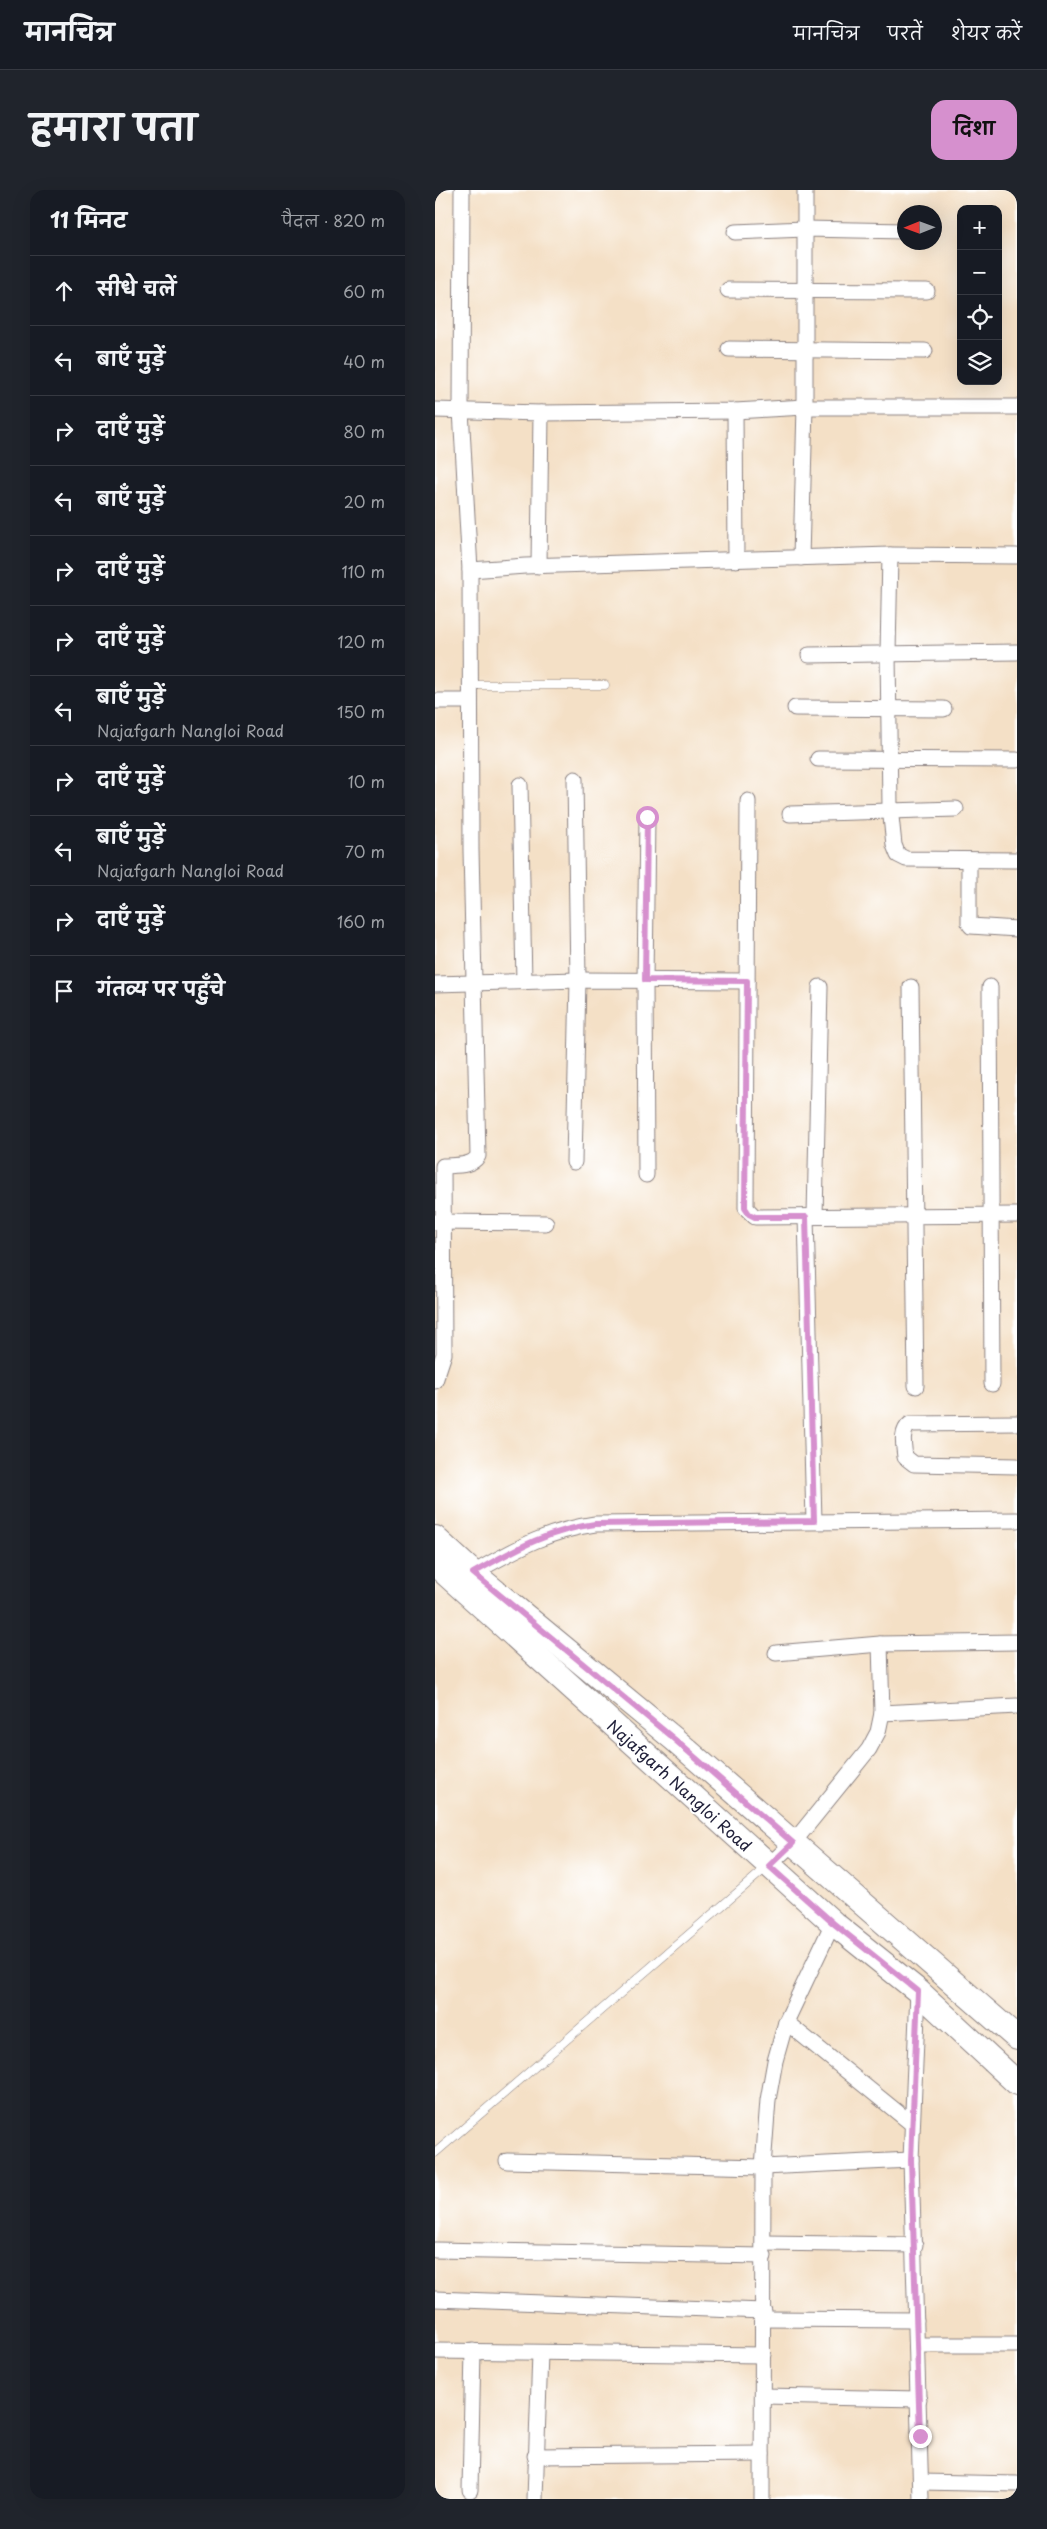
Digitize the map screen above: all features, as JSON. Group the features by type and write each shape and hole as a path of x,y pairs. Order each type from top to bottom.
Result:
{"main road":[{"name":"Najafgarh Nangloi Road","path":"435,1538 473,1573 674,1739 1017,2038"},
{"name":"Najafgarh Nangloi Road","path":"435,1564 769,1866 833,1923 918,1991 1017,2083"}],"street":[{"path":"435,1381 444,1354 439,1166 470,1164 478,1156 473,985 470,570 461,410 462,190"},
{"path":"801,558 805,408 805,190"},
{"path":"735,232 805,229 897,231"},
{"path":"728,290 927,291"},
{"path":"729,350 925,350"},
{"path":"435,410 541,413 735,411 805,408 1017,407"},
{"path":"735,411 736,560"},
{"path":"539,566 541,413"},
{"path":"890,556 888,653 890,811 894,845 898,855 906,859 1017,860"},
{"path":"470,570 801,558 1017,556"},
{"path":"809,656 1017,652"},
{"path":"435,701 470,702"},
{"path":"795,708 889,707 944,709"},
{"path":"818,760 1017,760"},
{"path":"574,1162 578,980 575,779"},
{"path":"520,785 525,982"},
{"path":"748,801 745,1208 749,1214 755,1217 1017,1215"},
{"path":"790,814 956,809"},
{"path":"646,1175 645,980 647,817"},
{"path":"969,860 971,926 1017,929"},
{"path":"435,984 473,985 578,980 747,981"},
{"path":"814,1521 811,1216 820,987"},
{"path":"911,987 916,1386"},
{"path":"990,987 992,1384"},
{"path":"439,1222 546,1223"},
{"path":"1017,1423 910,1424 903,1436 905,1457 914,1464 1017,1466"},
{"path":"473,1573 534,1540 565,1528 595,1524 1017,1520"},
{"path":"776,1653 880,1644 1017,1642"},
{"path":"769,1866 793,1843 869,1749 878,1732 882,1713 880,1644"},
{"path":"882,1713 1017,1706"},
{"path":"762,2499 763,2167 768,2100 775,2061 786,2022 833,1923"},
{"path":"918,1991 911,2160 921,2499"},
{"path":"786,2022 912,2124"},
{"path":"507,2161 763,2167 911,2160"},
{"path":"435,2250 764,2250 915,2245"},
{"path":"435,2300 916,2320"},
{"path":"917,2345 1017,2345"},
{"path":"435,2351 763,2355"},
{"path":"470,2490 473,2351"},
{"path":"535,2499 535,2456 541,2352"},
{"path":"763,2396 919,2399"},
{"path":"535,2456 762,2454"},
{"path":"921,2482 1017,2484"}],"lane":[{"path":"470,685 605,685"},
{"path":"435,2153 769,1866"}],"route":[{"path":"647,817 645,980 747,981 745,1208 749,1214 755,1217 806,1217 814,1521 595,1524 565,1528 534,1540 473,1573 674,1739 793,1843 769,1866 833,1923 918,1991 911,2160 920,2436"}]}
